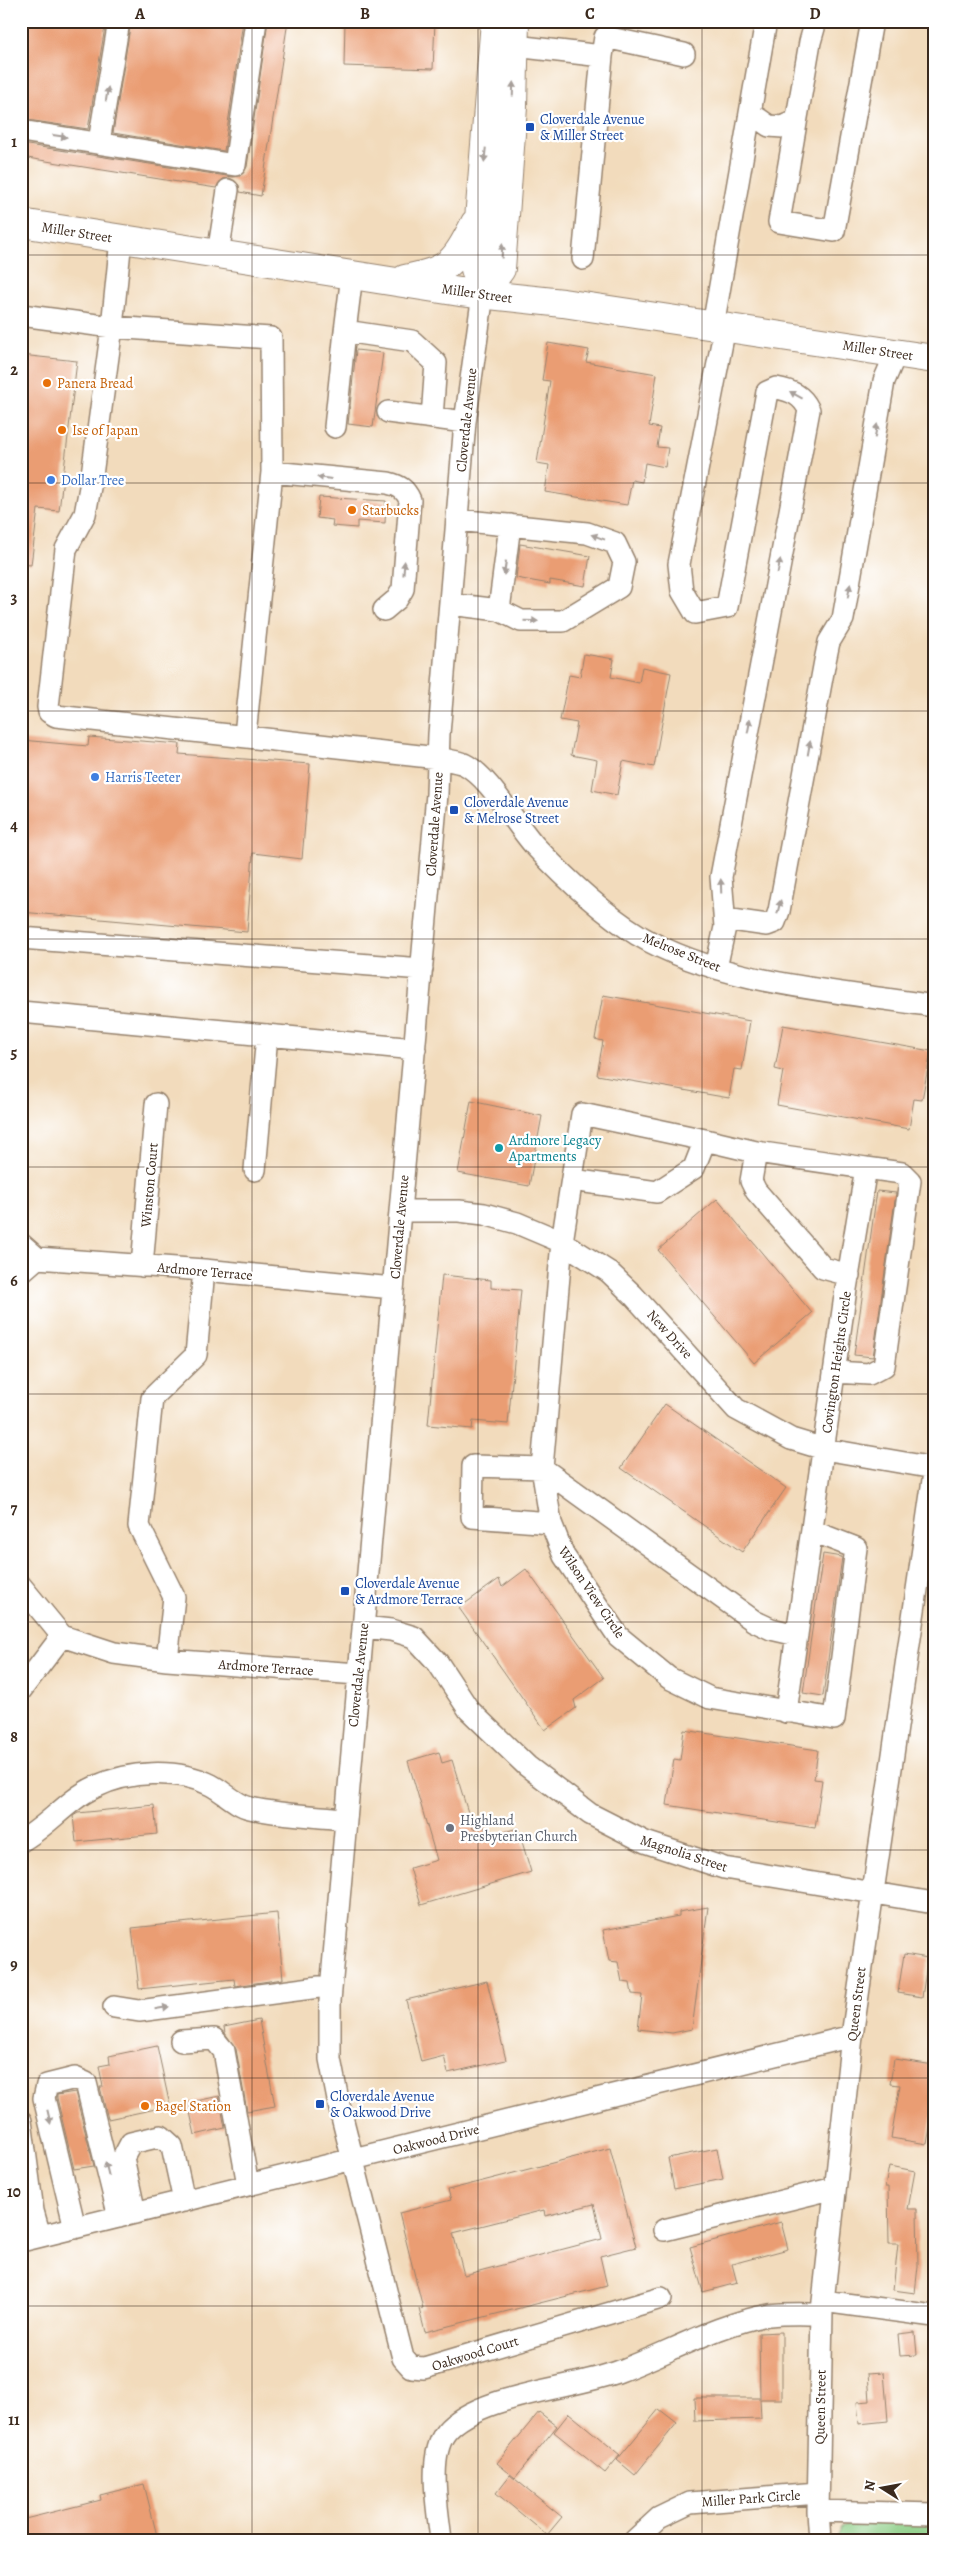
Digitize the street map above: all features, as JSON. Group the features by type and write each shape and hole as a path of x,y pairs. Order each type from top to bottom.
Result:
{"main road":[{"name":"Cloverdale Avenue","path":"483,294 476,269 495,21"},
{"name":"Cloverdale Avenue","path":"483,294 501,269 513,107 515,34"},
{"path":"393,281 432,274 447,266 461,252 479,214"},
{"name":"Miller Street","path":"21,223 352,275 719,326 934,359"}],"street":[{"path":"99,142 119,21"},
{"path":"21,131 234,165 256,21"},
{"path":"716,968 725,919 721,877 809,410 804,400 795,394 776,388 767,392 727,607 695,613 682,591 679,564 754,119 766,21"},
{"path":"816,21 791,124 779,222 834,231 872,21"},
{"path":"515,34 602,56"},
{"path":"583,259 605,37 684,54"},
{"path":"754,119 769,126 782,127 791,124"},
{"path":"218,254 228,190"},
{"path":"112,327 121,239"},
{"path":"335,427 352,275"},
{"name":"Cloverdale Avenue","path":"354,2159 339,2105 330,2058 331,1988 422,969 465,422 483,294"},
{"path":"21,315 112,327 271,338 272,472 245,735"},
{"name":"Melrose Street","path":"112,327 85,514 66,548 48,707 49,712 56,716 245,735 438,758 464,764 480,776 535,846 571,883 604,911 639,935 669,950 716,968 760,979 934,1006"},
{"path":"345,331 412,340 436,363 432,418"},
{"path":"725,919 767,925 775,922 779,911 829,642 843,620 882,389 896,353"},
{"path":"388,412 465,422"},
{"path":"272,472 388,483 399,486 406,493 410,500 402,589 397,599 384,610"},
{"path":"450,604 499,610 521,621 562,621 619,587 624,562 615,543 587,533 457,520"},
{"path":"499,610 510,525"},
{"path":"21,938 422,969"},
{"path":"21,1012 415,1049"},
{"path":"255,1170 267,1035"},
{"name":"Winston Court","path":"142,1266 156,1104"},
{"path":"562,1242 582,1114 756,1152 902,1173 910,1181 884,1366 869,1374 834,1372"},
{"path":"572,1180 657,1192 694,1168 705,1140"},
{"name":"Covington Heights Circle","path":"756,1152 751,1182 756,1191 823,1268 849,1275"},
{"name":"Covington Heights Circle","path":"824,1450 834,1372 866,1168"},
{"name":"New Drive","path":"401,1211 459,1210 484,1214 517,1223 562,1242 601,1267 633,1295 736,1409 790,1439 824,1450 934,1468"},
{"name":"Wilson View Circle","path":"562,1242 542,1468 551,1523 564,1556 618,1636 662,1672 710,1698 834,1719 856,1548 812,1531"},
{"path":"21,1244 29,1265"},
{"name":"Ardmore Terrace","path":"29,1265 142,1266 393,1288"},
{"path":"168,1660 174,1597 139,1526 152,1398 196,1355 204,1270"},
{"path":"786,1712 824,1450"},
{"path":"551,1523 472,1517 473,1466 542,1468 754,1621 771,1629 797,1635"},
{"name":"Queen Street","path":"820,2540 818,2502 822,2308 852,2036 934,1473"},
{"path":"21,1586 62,1636 21,1690"},
{"name":"Magnolia Street","path":"363,1627 391,1630 414,1637 438,1663 475,1716 527,1766 598,1818 645,1842 724,1868 934,1903"},
{"name":"Ardmore Terrace","path":"62,1636 114,1653 168,1660 358,1674"},
{"path":"21,1841 70,1802 95,1787 121,1777 150,1774 181,1776 209,1784 248,1808 345,1819"},
{"path":"114,2007 139,2011 319,1987 331,1988"},
{"name":"Oakwood Drive","path":"31,2238 852,2036"},
{"path":"181,2041 214,2039 224,2051 248,2185"},
{"path":"75,2228 44,2098 47,2085 76,2078 86,2083 127,2215"},
{"path":"21,2121 33,2211 31,2238"},
{"path":"127,2215 122,2158 131,2143 162,2136 172,2146 184,2201"},
{"name":"Oakwood Court","path":"354,2159 403,2358 411,2367 424,2368 661,2298"},
{"path":"664,2230 836,2188"},
{"path":"441,2540 436,2462 438,2447 445,2434 456,2422 478,2409 620,2372 744,2322 769,2315 822,2308 934,2316"},
{"name":"Miller Park Circle","path":"635,2540 659,2518 690,2502 818,2502 934,2514"}],"green space":[{"path":"855,2522 934,2522 934,2540 836,2540 842,2527"}],"building":[{"path":"21,21 106,21 88,129 21,119"},
{"path":"131,21 243,21 224,151 113,133"},
{"path":"268,21 288,21 261,196 240,192 239,185 230,178 223,179 216,188 21,157 21,144 233,177 240,176 247,167"},
{"path":"345,21 435,21 433,69 344,66"},
{"path":"548,343 589,350 586,362 657,374 649,426 660,428 657,447 668,448 665,467 645,463 642,482 632,480 627,505 545,492 549,465 537,463 550,381 542,380"},
{"path":"356,350 383,353 373,427 348,424"},
{"path":"21,355 77,361 59,511 38,509 31,565 21,564"},
{"name":"Starbucks","path":"319,497 386,501 385,523 357,521 357,528 332,526 333,520 317,518"},
{"path":"520,544 590,556 585,586 550,580 550,584 516,578"},
{"path":"584,654 614,659 611,677 639,683 642,667 671,673 654,767 623,761 617,795 592,790 597,760 571,755 577,723 560,720 569,675 580,677"},
{"path":"89,737 180,744 179,754 310,764 302,859 253,853 247,932 21,912 21,740 88,746"},
{"path":"603,995 750,1021 742,1070 734,1069 729,1098 597,1075 603,1041 595,1039"},
{"path":"783,1025 931,1051 922,1100 914,1099 909,1129 777,1105 783,1071 775,1069"},
{"name":"Ardmore Legacy Apartments","path":"471,1101 542,1116 529,1186 458,1173"},
{"path":"877,1191 896,1193 873,1357 854,1355"},
{"path":"717,1199 812,1313 754,1363 658,1250"},
{"path":"442,1275 491,1280 491,1288 521,1290 508,1424 473,1421 472,1429 428,1425"},
{"path":"665,1404 786,1488 742,1552 621,1468"},
{"path":"823,1554 842,1557 823,1696 803,1693"},
{"path":"526,1569 604,1678 574,1700 576,1708 545,1730 459,1608 499,1579 502,1587"},
{"path":"684,1730 818,1750 814,1779 822,1780 815,1828 667,1805 674,1759 680,1760"},
{"name":"Highland Presbyterian Church","path":"439,1752 442,1763 452,1760 473,1829 484,1825 487,1837 518,1828 531,1872 421,1905 410,1868 437,1860 408,1761"},
{"path":"154,1805 157,1834 76,1842 73,1816 78,1813"},
{"path":"708,1907 692,2029 672,2033 638,2029 642,1995 632,1994 630,1983 622,1982 618,1962 609,1961 603,1930 679,1916 679,1912"},
{"path":"277,1913 283,1979 235,1986 234,1979 139,1989 132,1928"},
{"path":"904,1954 928,1958 922,1997 898,1993"},
{"path":"487,1981 506,2060 448,2073 444,2056 421,2062 406,2000"},
{"path":"259,2020 275,2106 247,2111 236,2049 225,2033 224,2027"},
{"path":"157,2046 170,2106 108,2119 100,2087 103,2087 99,2066 110,2064 109,2056"},
{"path":"894,2059 934,2065 934,2105 927,2144 891,2138 900,2085 890,2084"},
{"path":"75,2092 94,2166 74,2169 57,2095"},
{"path":"219,2096 225,2128 195,2135 188,2103"},
{"path":"610,2148 636,2247 600,2256 607,2286 425,2332 419,2309 423,2308 399,2213 451,2200 448,2190","holes":["594,2204 602,2239 464,2275 453,2233 544,2210 545,2216"]},
{"path":"717,2148 723,2179 674,2189 668,2158"},
{"path":"889,2166 915,2171 908,2209 917,2209 918,2266 915,2293 893,2290 898,2244 889,2244 888,2187 885,2187"},
{"path":"781,2222 788,2249 732,2264 737,2283 703,2292 690,2247"},
{"path":"782,2332 782,2399 760,2399 761,2419 695,2421 694,2398 760,2398 759,2333"},
{"path":"915,2332 917,2355 900,2356 898,2334"},
{"path":"884,2372 888,2421 859,2424 857,2402 870,2401 868,2373"},
{"path":"659,2409 677,2423 635,2475 617,2460"},
{"path":"539,2412 557,2426 515,2478 497,2463"},
{"path":"569,2413 620,2455 605,2473 554,2432"},
{"path":"510,2475 562,2517 547,2535 496,2493"},
{"path":"144,2484 158,2540 21,2540 21,2520 101,2500 100,2495"}],"place":[{"name":"Cloverdale Avenue & Miller Street","path":"530,127"},
{"name":"Panera Bread","path":"47,383"},
{"name":"Ise of Japan","path":"62,430"},
{"name":"Dollar Tree","path":"51,480"},
{"name":"Starbucks","path":"352,510"},
{"name":"Harris Teeter","path":"95,777"},
{"name":"Cloverdale Avenue & Melrose Street","path":"454,810"},
{"name":"Ardmore Legacy Apartments","path":"499,1148"},
{"name":"Cloverdale Avenue & Ardmore Terrace","path":"345,1591"},
{"name":"Highland Presbyterian Church","path":"450,1828"},
{"name":"Cloverdale Avenue & Oakwood Drive","path":"320,2104"},
{"name":"Bagel Station","path":"145,2106"}]}
